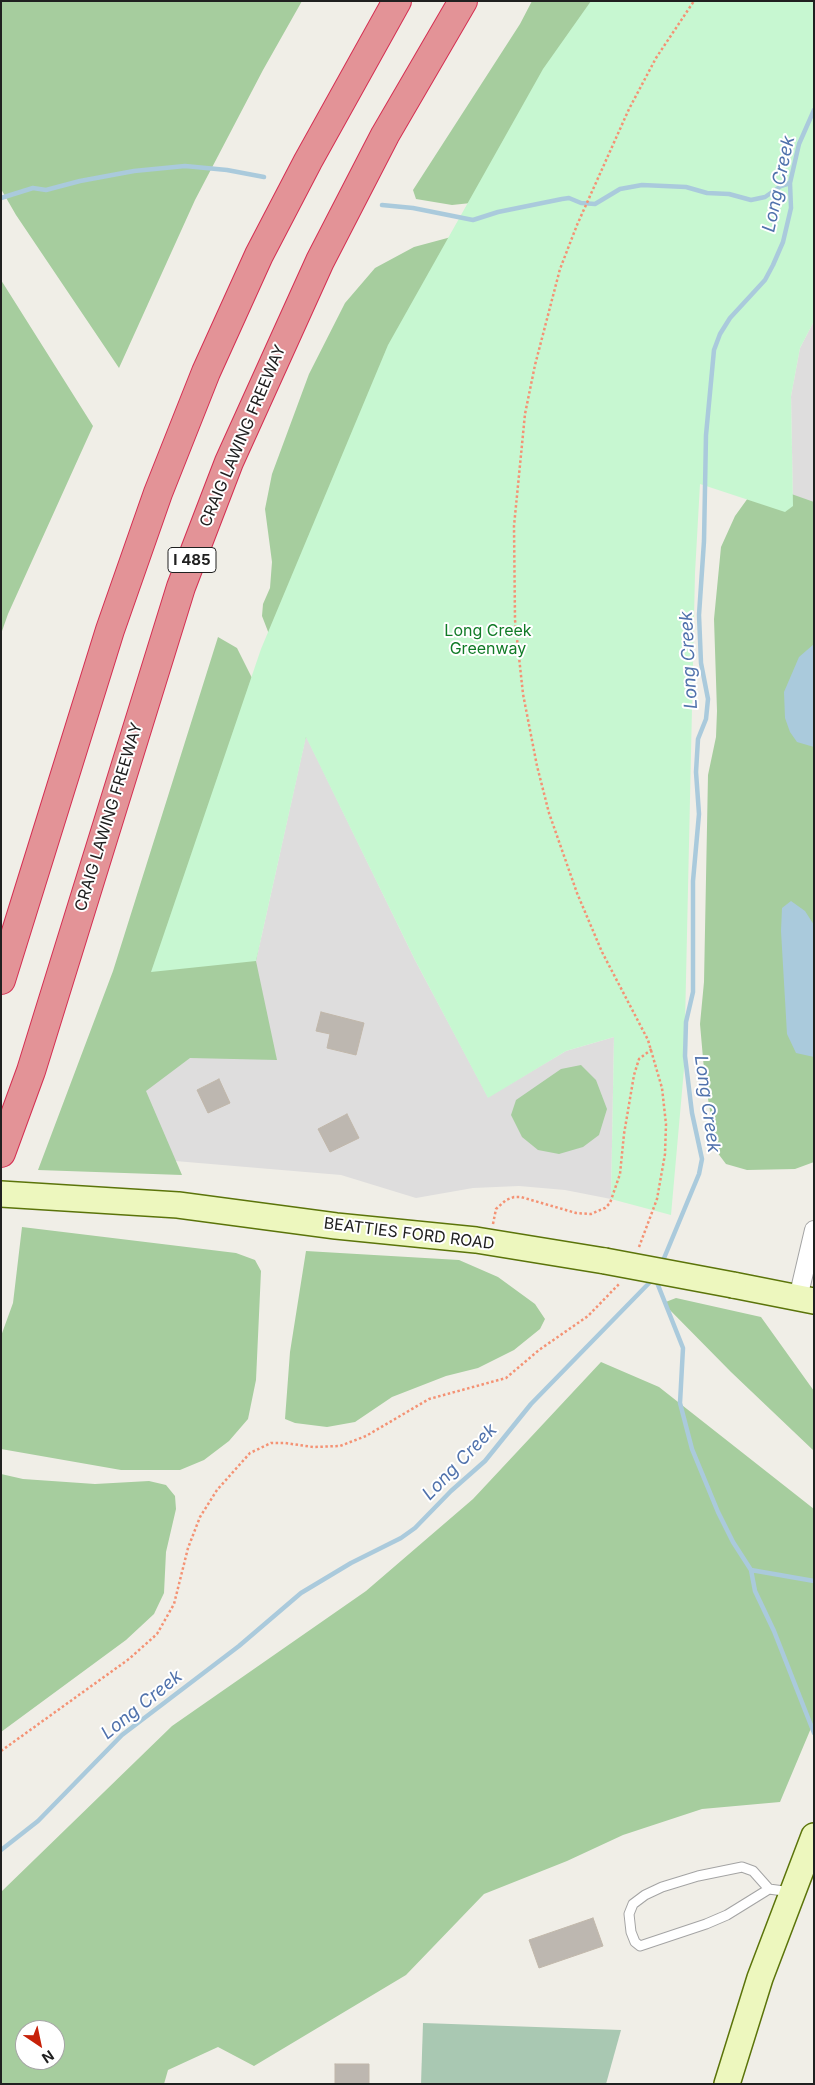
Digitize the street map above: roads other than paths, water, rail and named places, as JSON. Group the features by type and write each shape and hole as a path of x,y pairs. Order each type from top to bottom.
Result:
{"highway":[{"path":"1,980 110,630 158,493 202,381 259,256 355,75 397,1"},
{"name":"CRAIG LAWING FREEWAY","path":"1,1153 31,1071 181,587 229,462 329,244 385,135 463,1"}],"main road":[{"name":"BEATTIES FORD ROAD","path":"1,1194 178,1205 492,1243 605,1261 806,1300"},
{"path":"727,2084 780,1890 814,1836"}],"street":[{"path":"806,1300 814,1230"}],"lane":[{"path":"742,1867 753,1871 780,1890 727,1915 640,1946 635,1942 631,1932 629,1914 633,1904 645,1895 662,1887 698,1876 742,1867"}],"water":[{"path":"814,644 814,747 797,742 790,732 785,718 784,692 799,657"},
{"path":"791,901 805,911 814,925 814,1057 796,1053 787,1034 781,931 782,908"}],"waterway":[{"name":"Long Creek","path":"662,1263 699,1174 702,1159 692,1113 685,1056 686,1022 693,992 693,881 699,814 696,772 698,739 706,719 708,699 701,663 699,615 704,541 706,435 714,350 720,334 730,318 765,280 783,242 791,208 790,183 799,144 814,110"},
{"path":"1,198 33,188 46,190 80,181 134,171 185,166 227,170 264,177"},
{"path":"382,205 413,208 473,220 498,212 569,198 581,203 595,204 620,189 642,185 686,187 707,193 729,194 751,200 765,197 781,186 790,183"},
{"name":"Long Creek","path":"1,1850 38,1821 122,1735 239,1646 301,1593 351,1563 401,1538 415,1528 451,1491 485,1461 531,1404 653,1279"},
{"path":"656,1280 683,1348 680,1403 692,1449 718,1512 733,1542 751,1570 755,1591 774,1631 814,1733"},
{"path":"751,1570 814,1581"}],"park label":[{"name":"Long Creek Greenway","path":"488,640"}]}
